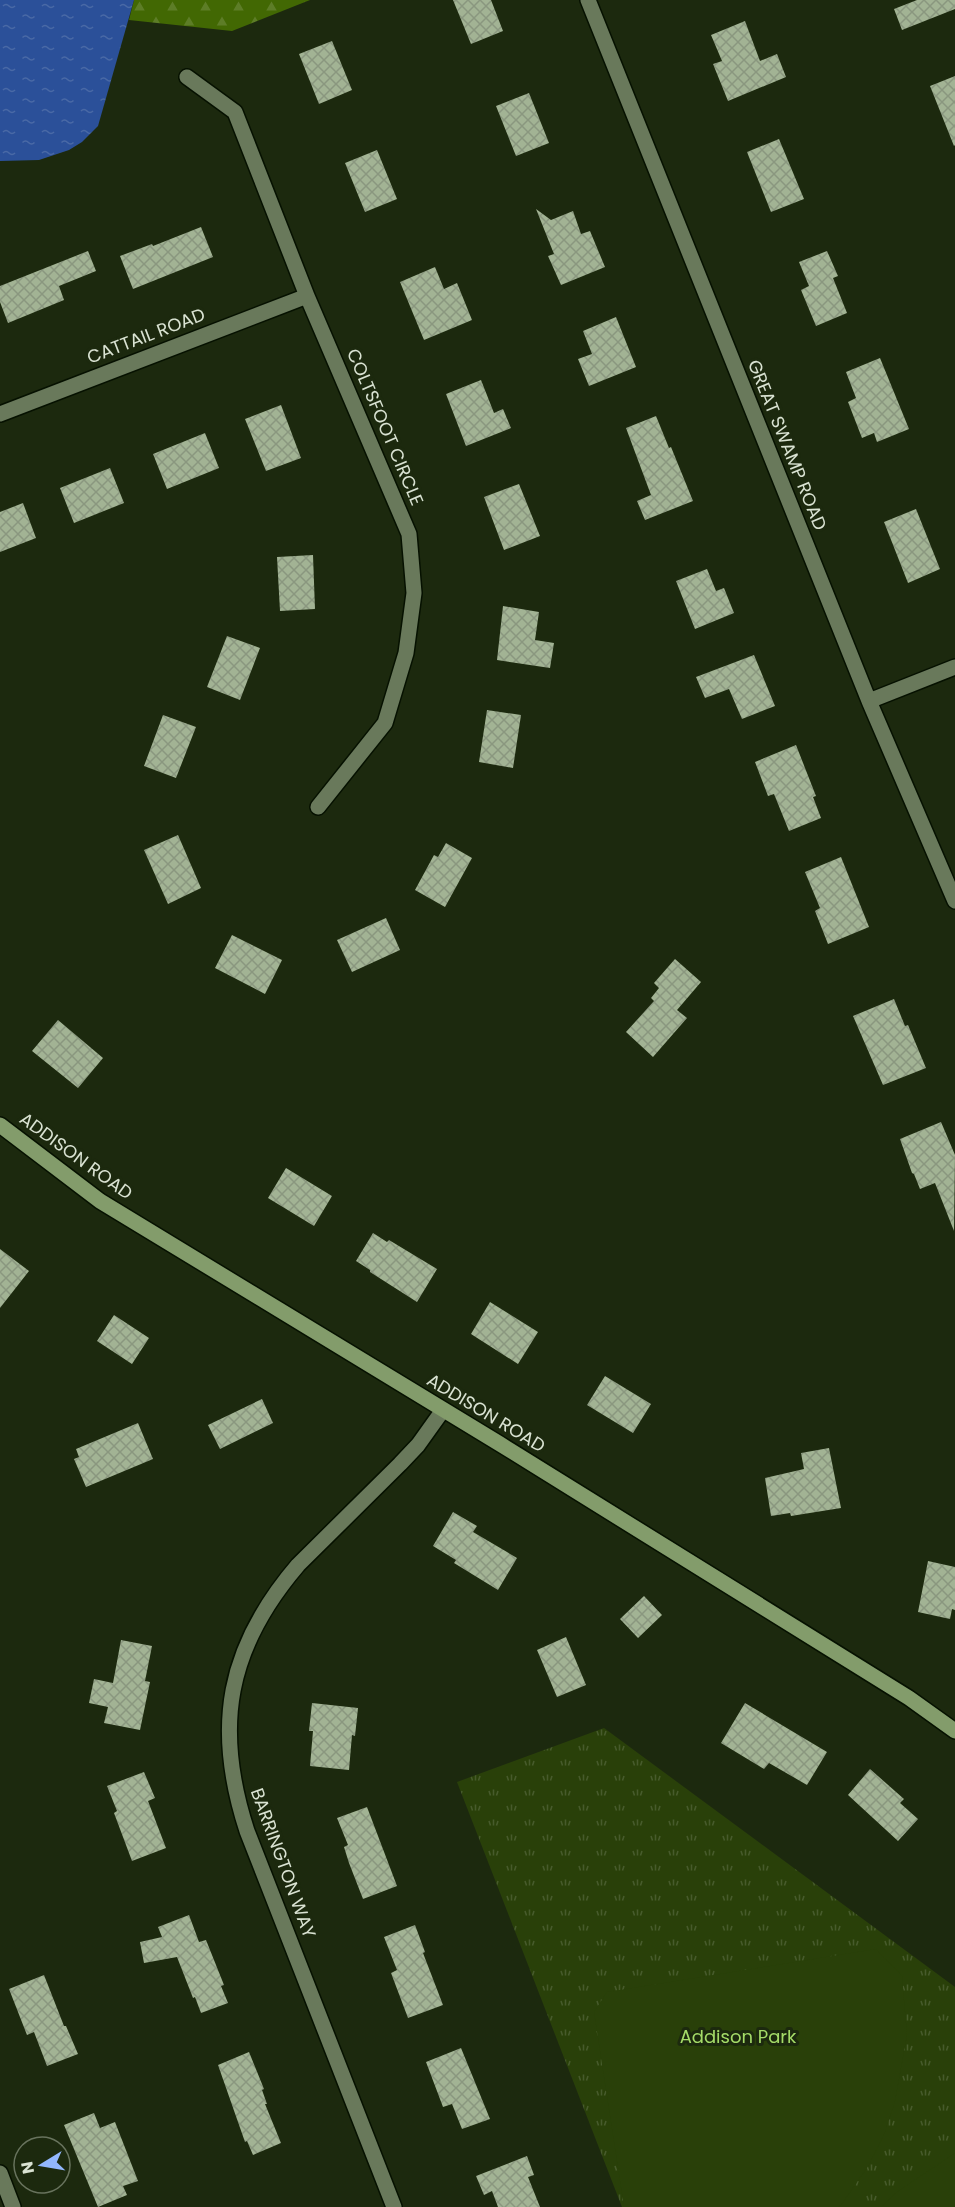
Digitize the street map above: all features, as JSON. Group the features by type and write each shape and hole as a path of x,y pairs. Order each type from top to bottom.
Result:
{"main road":[{"name":"ADDISON ROAD","path":"0,1125 100,1201 909,1698 955,1731"}],"street":[{"name":"GREAT SWAMP ROAD","path":"588,0 869,701 955,901"},
{"name":"COLTSFOOT CIRCLE","path":"187,77 235,112 307,296 409,534 414,593 406,653 385,723 318,807"},
{"name":"CATTAIL ROAD","path":"0,414 307,296"},
{"path":"869,701 955,667"},
{"name":"BARRINGTON WAY","path":"394,2207 247,1831 232,1776 230,1717 233,1687 241,1659 252,1633 280,1586 298,1565 406,1458 443,1410"},
{"path":"0,2174 13,2207"}],"green space":[{"path":"134,0 310,0 232,31 129,20"},
{"name":"Addison Park","path":"604,1728 955,1987 955,2207 622,2207 457,1782"},
{"path":"876,1949 902,1976 907,2035 895,2101 885,2132 869,2165 841,2205 838,2207 624,2207 594,2012 607,1992"},
{"path":"955,2153 955,2207 881,2207 897,2192"}],"water":[{"path":"0,0 134,0 98,126 82,142 69,150 39,160 0,161"}],"building":[{"path":"453,0 491,0 503,31 471,44"},
{"path":"917,0 955,0 955,9 902,30 894,9"},
{"path":"745,21 760,61 777,54 786,77 728,101 713,64 722,61 711,35"},
{"path":"332,41 352,90 319,104 299,54"},
{"path":"955,76 955,145 954,146 930,86"},
{"path":"529,93 549,143 516,156 496,106"},
{"path":"779,139 804,199 771,212 747,152"},
{"path":"377,150 397,199 365,212 345,163"},
{"path":"536,209 551,220 573,211 581,234 590,231 605,267 561,285 548,256 554,254"},
{"path":"201,227 213,257 133,289 120,256"},
{"path":"88,251 96,271 59,286 64,300 8,323 0,302 0,286"},
{"path":"827,251 838,276 833,278 847,313 816,326 801,290 809,286 799,262"},
{"path":"435,267 444,289 457,283 472,320 424,340 400,282"},
{"path":"616,317 636,367 589,386 578,359 592,354 583,331"},
{"path":"880,358 909,429 877,442 874,433 862,438 848,402 856,398 846,372"},
{"path":"481,380 494,413 503,409 511,428 466,446 446,394"},
{"path":"281,405 301,458 266,471 245,419"},
{"path":"656,416 693,501 645,520 637,501 651,495 626,428"},
{"path":"205,433 219,468 167,489 153,454"},
{"path":"110,468 124,503 74,523 60,488"},
{"path":"519,484 540,536 504,550 484,497"},
{"path":"23,503 36,538 0,552 0,512"},
{"path":"916,509 940,569 908,583 884,522"},
{"path":"313,555 315,609 280,611 277,557"},
{"path":"707,569 716,591 724,588 734,613 695,629 676,581"},
{"path":"503,606 539,612 535,640 554,643 550,668 497,660"},
{"path":"227,636 260,648 240,700 207,687"},
{"path":"754,655 775,706 742,719 729,689 705,698 696,677"},
{"path":"487,710 521,715 513,768 479,762"},
{"path":"163,715 196,727 176,778 144,766"},
{"path":"796,745 816,796 813,797 821,818 789,831 774,794 768,796 755,762"},
{"path":"178,835 201,888 168,904 144,850"},
{"path":"446,843 472,858 445,907 415,890 434,855 438,857"},
{"path":"841,857 869,927 828,944 815,911 820,908 805,872"},
{"path":"386,918 400,950 352,972 337,940"},
{"path":"232,935 282,960 265,994 215,968"},
{"path":"675,959 701,982 677,1010 687,1018 653,1057 626,1032 654,1001 651,998 659,988 654,983"},
{"path":"894,999 926,1068 883,1085 853,1016"},
{"path":"58,1020 103,1058 78,1088 32,1051"},
{"path":"941,1122 955,1155 954,1231 935,1183 920,1189 900,1139"},
{"path":"286,1168 332,1196 314,1226 268,1198"},
{"path":"373,1233 437,1269 417,1302 356,1261"},
{"path":"0,1249 29,1271 0,1308"},
{"path":"490,1302 538,1332 518,1364 471,1334"},
{"path":"114,1315 149,1338 132,1364 97,1341"},
{"path":"605,1376 651,1404 633,1433 587,1405"},
{"path":"262,1399 273,1423 220,1449 208,1425"},
{"path":"138,1423 153,1459 86,1487 74,1459 79,1457 76,1449"},
{"path":"829,1448 841,1508 791,1516 790,1513 771,1516 765,1478 804,1469 801,1453"},
{"path":"453,1512 477,1526 473,1532 517,1558 498,1590 454,1563 456,1560 433,1546"},
{"path":"928,1561 955,1567 955,1610 952,1609 950,1619 918,1612"},
{"path":"644,1596 662,1615 638,1638 620,1619"},
{"path":"566,1637 586,1685 557,1697 537,1650"},
{"path":"121,1640 152,1646 145,1681 150,1682 140,1730 104,1723 108,1707 89,1703 94,1679 113,1683"},
{"path":"312,1703 358,1708 355,1736 352,1735 349,1770 310,1766 313,1731 309,1731"},
{"path":"745,1703 827,1752 807,1785 769,1763 764,1769 721,1743"},
{"path":"870,1769 904,1799 900,1803 918,1819 898,1841 848,1795"},
{"path":"144,1772 155,1798 148,1801 166,1848 132,1861 114,1813 117,1811 107,1786"},
{"path":"367,1807 397,1886 363,1899 349,1863 344,1847 348,1845 337,1818"},
{"path":"189,1915 199,1942 206,1940 224,1985 221,1986 228,2003 201,2013 177,1957 144,1963 140,1942 162,1937 158,1927"},
{"path":"415,1925 443,2005 408,2018 391,1973 397,1970 384,1937"},
{"path":"44,1975 78,2054 47,2066 34,2032 27,2035 9,1989"},
{"path":"461,2048 490,2119 462,2129 452,2104 443,2107 426,2062"},
{"path":"249,2052 264,2089 262,2090 267,2104 265,2104 281,2143 253,2155 247,2141 245,2142 218,2065"},
{"path":"94,2113 100,2128 115,2122 138,2181 123,2186 127,2195 98,2207 72,2144 72,2135 68,2135 64,2125"},
{"path":"527,2156 534,2175 528,2177 540,2207 498,2207 492,2191 484,2195 476,2176"}]}
